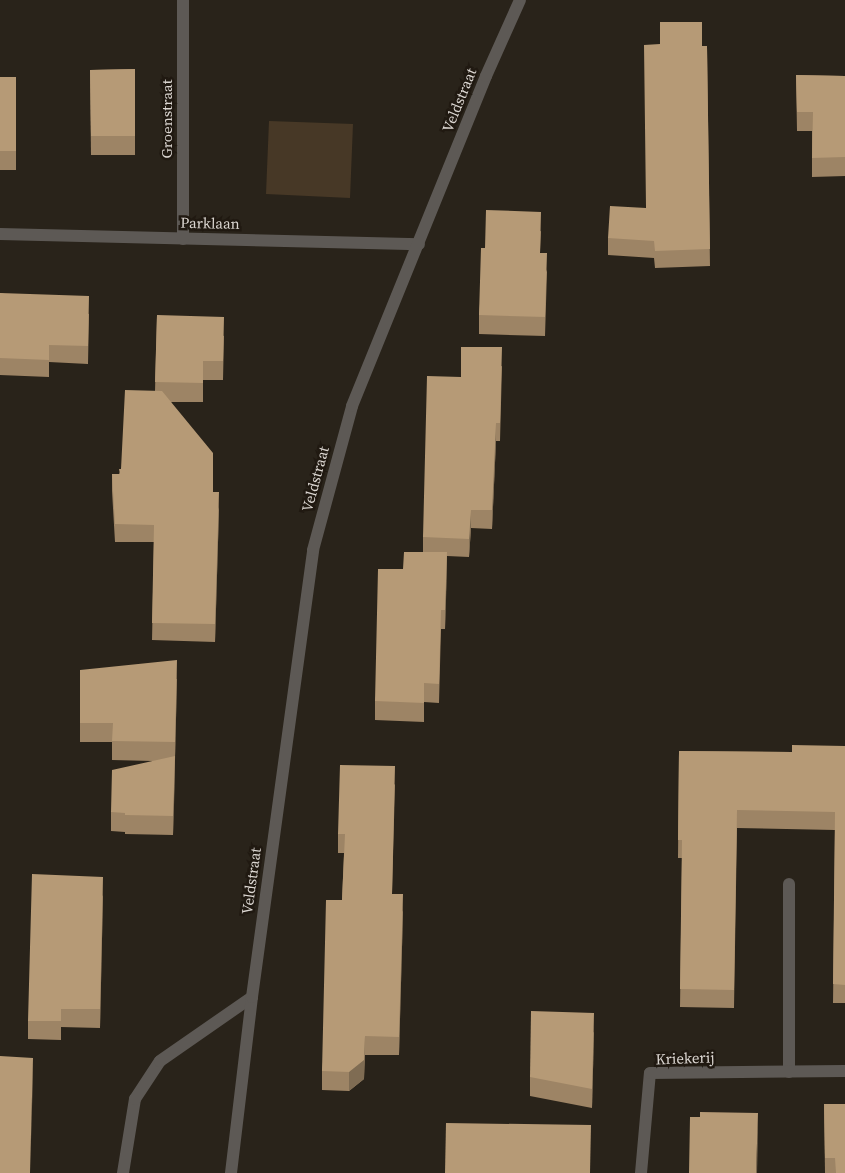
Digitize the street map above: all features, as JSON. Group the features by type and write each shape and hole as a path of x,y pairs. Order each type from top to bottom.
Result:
{"street":[{"name":"Groenstraat","path":"183,0 183,239"},
{"name":"Veldstraat","path":"231,1173 252,997 312,550 352,406 486,76 520,0"},
{"name":"Parklaan","path":"0,234 419,244"},
{"path":"789,884 789,1072"},
{"path":"123,1173 135,1099 160,1061 252,997"},
{"name":"Kriekerij","path":"641,1173 650,1074 845,1071"}],"shaded area":[{"path":"269,121 353,124 350,198 266,194"}],"building":[{"path":"660,22 702,22 702,46 707,46 710,249 655,251 654,241 608,238 610,206 646,208 644,45 660,44"},
{"path":"135,69 135,136 91,136 90,70"},
{"path":"796,75 845,76 845,157 812,158 813,112 797,112"},
{"path":"0,77 16,77 16,151 0,151"},
{"path":"486,210 541,212 540,253 547,253 545,317 479,315 481,248 485,248"},
{"path":"0,293 89,296 88,346 49,345 49,360 0,358"},
{"path":"157,315 224,317 223,361 203,361 203,383 155,382"},
{"path":"461,347 502,347 500,423 496,423 492,510 471,510 469,539 423,537 427,376 461,377"},
{"path":"125,390 162,391 213,453 213,492 219,492 215,624 152,623 154,525 115,524 112,474 120,474 119,469 121,469"},
{"path":"404,552 447,552 445,610 441,610 439,684 424,683 424,703 375,701 378,569 403,569"},
{"path":"177,660 175,742 112,741 113,723 80,723 80,670"},
{"path":"792,745 845,746 845,985 833,984 835,812 737,810 734,990 680,989 682,840 678,840 679,751 792,752"},
{"path":"175,756 173,816 125,815 125,813 111,812 112,770"},
{"path":"340,765 395,766 392,894 403,894 399,1037 365,1036 364,1060 349,1072 322,1071 326,900 342,900 345,834 338,834"},
{"path":"32,874 103,877 100,1009 61,1009 61,1021 28,1021"},
{"path":"531,1011 594,1013 592,1089 530,1077"},
{"path":"0,1056 33,1058 30,1173 0,1173"},
{"path":"824,1104 845,1104 845,1173 836,1173 835,1158 825,1158"},
{"path":"700,1112 758,1113 756,1173 689,1173 690,1117 700,1117"},
{"path":"446,1123 591,1125 590,1173 445,1173"}]}
